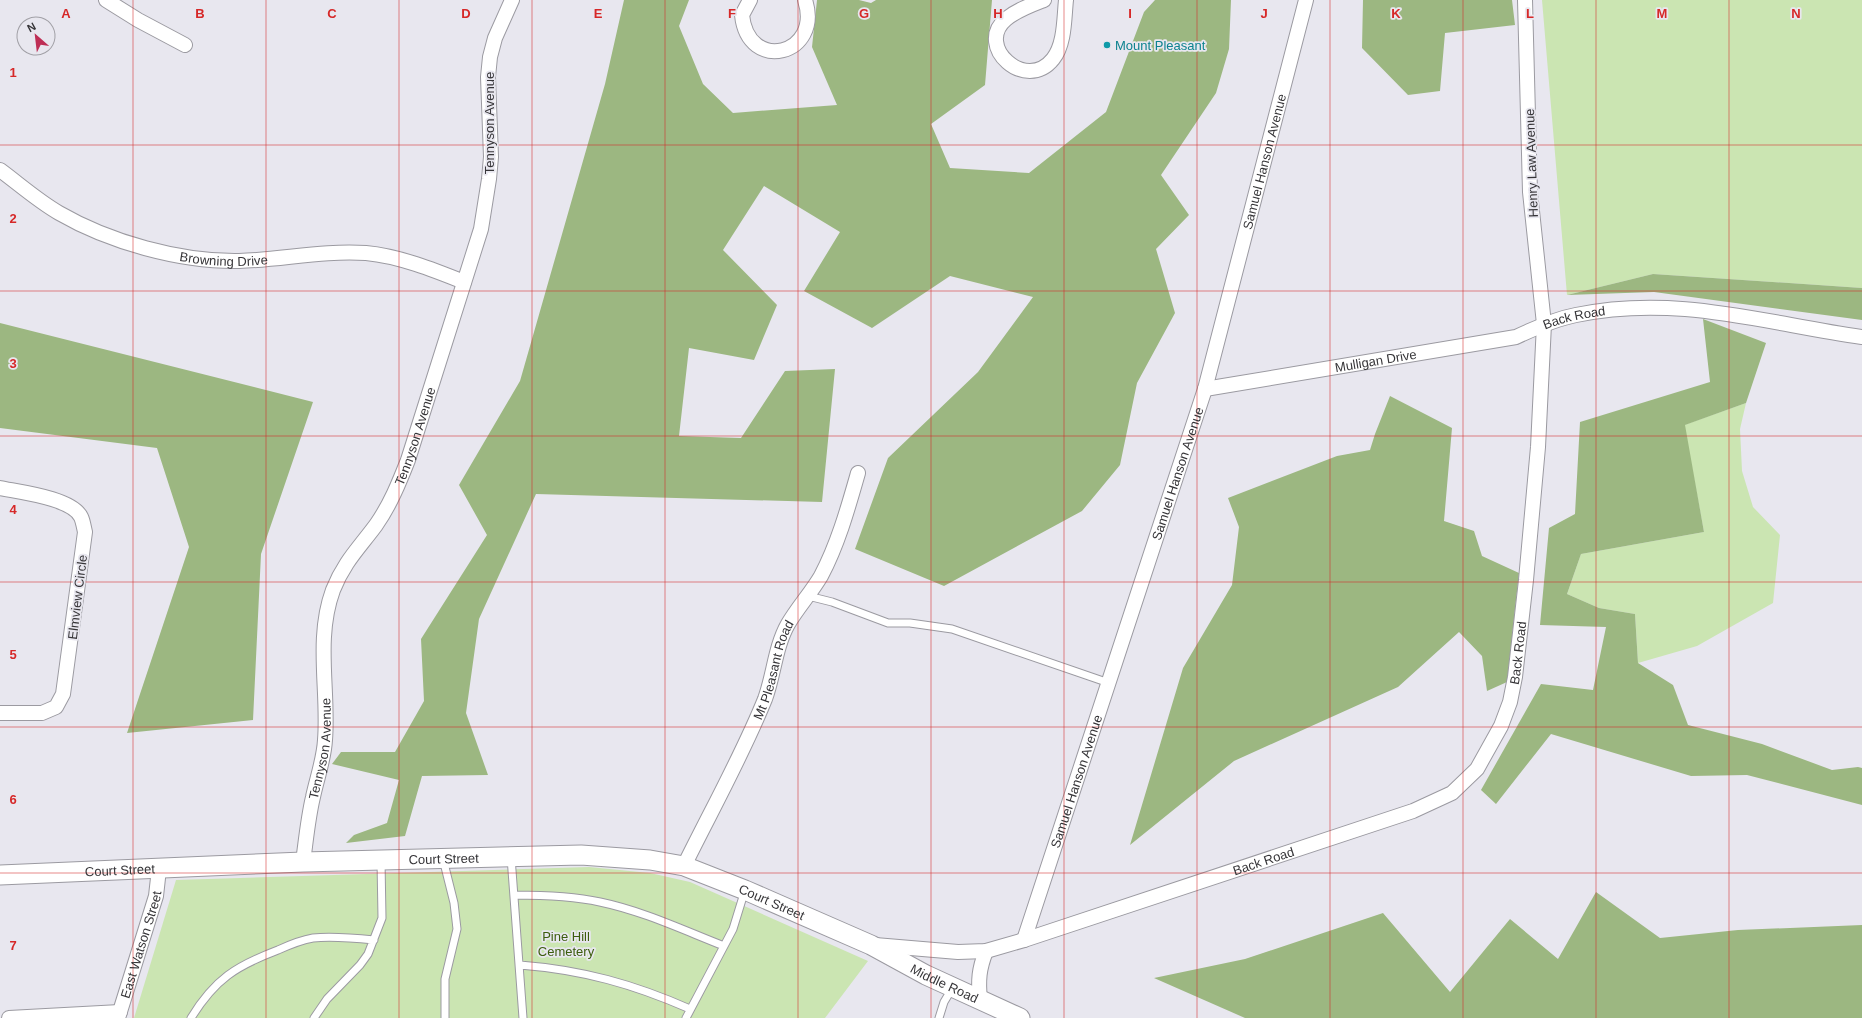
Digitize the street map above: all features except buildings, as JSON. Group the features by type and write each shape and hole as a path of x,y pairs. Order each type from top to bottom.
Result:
{"street":[{"path":"106,0 138,20 185,45"},
{"name":"Tennyson Avenue","path":"303,862 310,812 325,742 324,631 333,592 341,572 351,555 376,525 399,484 408,460 481,229 491,157 488,77 490,57 494,38 512,0"},
{"path":"750,0 742,15 746,34 759,48 778,52 786,50 801,40 807,26 805,0"},
{"path":"1044,0 1014,13 1005,20 999,28 997,46 1001,56 1007,63 1016,69 1026,71 1036,70 1045,66 1053,59 1061,39 1066,0"},
{"name":"Samuel Hanson Avenue","path":"1024,940 1205,389 1306,0"},
{"name":"Henry Law Avenue","path":"1525,0 1530,192 1544,324"},
{"name":"Browning Drive","path":"0,170 58,212 83,225 106,235 159,250 193,257 238,261 322,254 366,253 400,260 464,282"},
{"name":"Back Road","path":"871,945 932,951 986,951 1024,940 1413,811 1452,793 1477,769 1501,726 1510,702 1515,677 1526,580 1538,447 1544,324 1574,315 1608,309 1680,307 1731,313 1862,337"},
{"name":"Mulligan Drive","path":"1205,389 1516,337 1544,324"},
{"name":"Mt Pleasant Road","path":"684,866 751,731 765,698 780,644 788,624 808,596 829,558 844,520 858,473"},
{"name":"Elmview Circle","path":"0,488 45,498 70,506 81,516 85,532 63,694 56,707 42,713 0,713"},
{"name":"Court Street","path":"0,875 303,862 581,855 616,856 684,866 745,890 871,945"},
{"name":"East Watson Street","path":"119,1015 156,896 159,869"},
{"name":"Middle Road","path":"871,945 926,975 1020,1018"},
{"path":"980,1000 980,967 986,951"},
{"path":"9,1018 119,1015"}],"lane":[{"path":"808,596 832,602 888,623 910,623 952,629 1109,683"},
{"path":"511,857 523,1018"},
{"path":"442,859 454,903 457,929 445,979 445,1018"},
{"path":"314,1018 327,999 360,965 368,954 374,940 382,918 381,861"},
{"path":"686,1018 738,917 745,890"},
{"path":"515,895 580,898 618,906 640,912 724,946"},
{"path":"191,1018 201,1001 218,982 236,968 258,957 311,938 332,937 374,940"},
{"path":"520,964 560,968 604,978 663,997 690,1009"},
{"path":"939,1018 944,1002 953,987"}],"green space":[{"path":"624,0 689,0 679,26 703,84 733,113 837,105 812,47 817,0 859,0 871,3 876,0 992,0 985,85 931,124 950,168 1029,173 1106,112 1144,12 1155,0 1231,0 1229,49 1216,93 1161,175 1189,215 1156,249 1175,313 1137,383 1120,465 1082,511 944,586 855,549 888,458 978,372 1033,297 950,276 872,328 804,291 840,232 764,186 723,250 777,305 754,360 689,348 679,436 741,438 785,371 835,369 822,502 536,494 479,619 466,713 488,775 422,776 405,836 346,843 354,835 387,823 399,780 332,764 341,752 395,752 424,701 421,639 487,535 459,485 520,381 605,84"},
{"path":"1363,0 1512,0 1515,25 1445,33 1440,91 1408,95 1362,48"},
{"path":"1542,0 1862,0 1862,288 1653,274 1567,295"},
{"path":"1653,274 1862,288 1862,320 1654,292 1567,295"},
{"path":"1703,319 1766,343 1746,403 1685,425 1704,532 1581,554 1567,594 1599,608 1635,614 1638,663 1673,685 1688,725 1762,744 1832,770 1858,767 1862,768 1862,805 1747,775 1691,776 1551,734 1496,804 1481,790 1541,684 1593,690 1606,627 1540,625 1549,528 1575,514 1580,422 1710,382"},
{"path":"0,323 313,402 261,554 253,720 127,733 189,547 157,448 0,428"},
{"path":"1390,396 1452,428 1444,521 1474,531 1482,556 1519,573 1507,682 1487,691 1482,656 1459,632 1398,687 1234,761 1130,845 1183,668 1232,585 1239,527 1228,498 1337,456 1370,450"},
{"path":"1746,403 1740,429 1742,471 1753,507 1780,535 1773,603 1697,646 1638,663 1635,614 1599,608 1567,594 1581,554 1704,532 1684,425"},
{"name":"Pine Hill Cemetery","path":"589,867 650,873 690,882 868,961 825,1018 134,1018 176,880"},
{"path":"1596,892 1660,938 1738,930 1862,925 1862,1018 1245,1018 1154,978 1245,959 1383,913 1450,992 1510,919 1558,959"}],"place":[{"name":"Mount Pleasant","path":"1107,45"}]}
